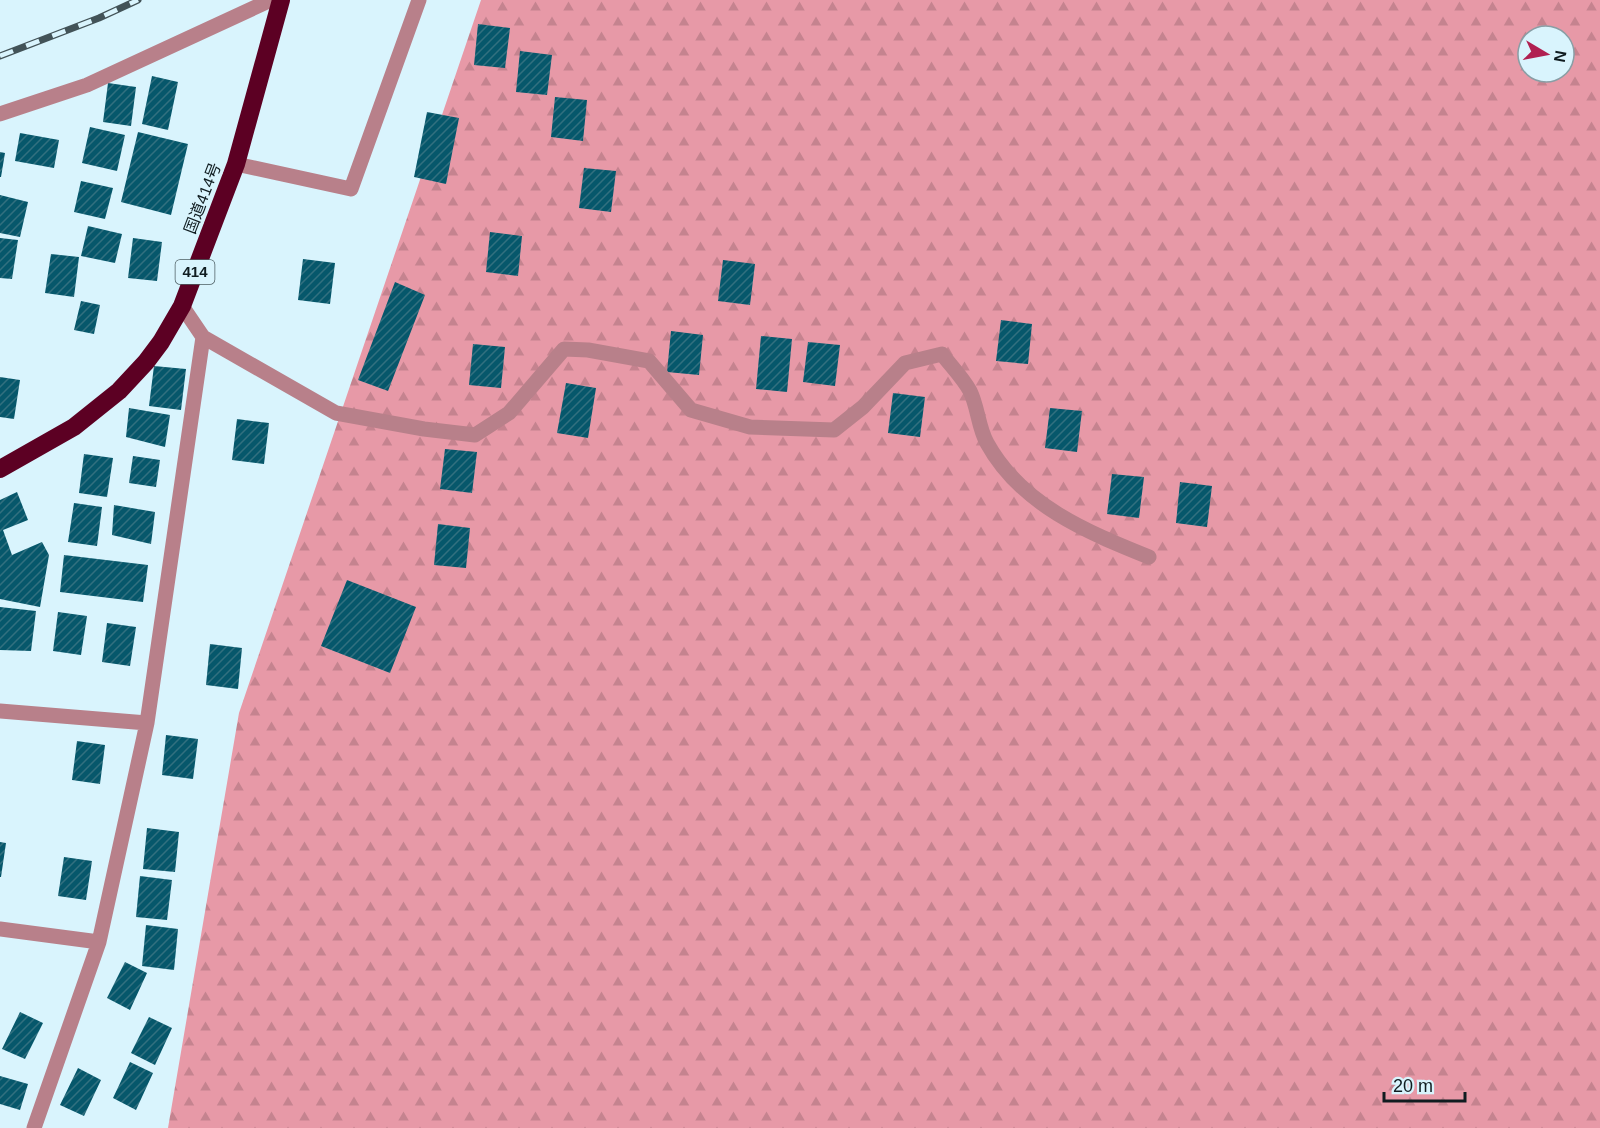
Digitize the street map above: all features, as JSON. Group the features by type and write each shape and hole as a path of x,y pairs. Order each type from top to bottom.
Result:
{"highway":[{"name":"国道414号","path":"0,469 74,428 119,391 161,342 182,306 236,164 281,0"}],"street":[{"path":"0,114 87,85 271,0"},
{"path":"236,164 351,189 419,0"},
{"path":"182,306 203,337 336,413 424,429 475,435 509,413 564,349 588,350 649,361 691,410 750,427 834,430 863,407 905,363 942,354 970,391 986,442 1010,477 1056,514 1095,536 1149,557"},
{"path":"34,1128 99,942 147,723 203,337"},
{"path":"0,711 147,723"},
{"path":"0,930 99,942"}],"green space":[{"path":"481,0 1600,0 1600,1128 168,1128 239,713"}],"building":[{"path":"478,24 510,28 505,68 474,65"},
{"path":"520,51 552,55 547,95 516,92"},
{"path":"152,76 178,82 168,130 142,124"},
{"path":"108,83 136,87 131,126 103,122"},
{"path":"555,97 587,100 583,141 551,137"},
{"path":"427,112 459,118 446,184 414,177"},
{"path":"90,127 125,135 117,171 82,163"},
{"path":"138,132 188,144 171,215 121,202"},
{"path":"20,133 59,140 54,168 15,161"},
{"path":"0,152 5,153 1,177 0,177"},
{"path":"584,168 616,171 611,212 579,208"},
{"path":"81,181 113,188 105,219 74,212"},
{"path":"0,195 28,202 20,237 0,233"},
{"path":"88,226 122,234 115,263 81,256"},
{"path":"490,232 522,236 518,276 486,272"},
{"path":"0,238 18,240 12,279 0,278"},
{"path":"133,238 162,242 157,281 128,278"},
{"path":"51,254 79,257 74,297 45,293"},
{"path":"303,259 335,263 330,304 298,300"},
{"path":"723,260 755,264 750,305 718,301"},
{"path":"395,282 425,295 388,391 358,380"},
{"path":"81,301 100,305 94,334 74,330"},
{"path":"1001,320 1032,324 1028,364 996,361"},
{"path":"671,331 703,335 699,375 667,372"},
{"path":"761,336 792,339 787,392 756,389"},
{"path":"808,342 840,345 835,386 803,382"},
{"path":"473,344 505,347 501,388 469,385"},
{"path":"154,366 186,369 181,410 149,406"},
{"path":"0,377 20,380 14,419 0,417"},
{"path":"566,383 596,388 588,438 557,433"},
{"path":"893,393 925,397 920,437 888,433"},
{"path":"129,408 170,415 165,447 126,437"},
{"path":"1050,408 1082,411 1077,452 1045,448"},
{"path":"237,419 269,423 264,464 232,460"},
{"path":"445,449 477,452 472,493 440,489"},
{"path":"84,454 113,458 107,497 79,493"},
{"path":"133,456 160,460 156,487 129,483"},
{"path":"1112,474 1144,477 1139,518 1107,514"},
{"path":"1180,482 1212,486 1207,527 1176,523"},
{"path":"17,492 28,520 3,530 12,555 42,542 49,555 40,607 0,599 0,500"},
{"path":"74,503 102,507 97,546 68,542"},
{"path":"114,505 155,512 151,544 112,535"},
{"path":"438,524 470,528 466,568 434,565"},
{"path":"64,555 148,565 143,602 60,592"},
{"path":"347,580 416,607 390,673 321,646"},
{"path":"0,607 36,611 31,651 0,650"},
{"path":"58,612 87,616 81,655 53,651"},
{"path":"107,623 136,627 130,666 102,662"},
{"path":"210,644 242,648 238,689 206,685"},
{"path":"166,735 198,739 193,779 162,775"},
{"path":"77,741 105,745 100,784 72,780"},
{"path":"147,828 179,832 175,872 143,869"},
{"path":"0,842 6,843 1,877 0,877"},
{"path":"64,857 92,861 86,900 58,896"},
{"path":"140,876 172,880 167,920 136,917"},
{"path":"146,925 178,929 174,970 142,966"},
{"path":"125,962 147,973 130,1010 107,998"},
{"path":"20,1012 43,1023 25,1059 2,1049"},
{"path":"149,1017 172,1028 155,1065 131,1053"},
{"path":"130,1062 153,1073 136,1110 113,1098"},
{"path":"78,1068 101,1080 84,1116 60,1105"},
{"path":"0,1076 28,1084 20,1110 0,1104"}],"railway":[{"path":"0,56 99,18 138,0"}]}
